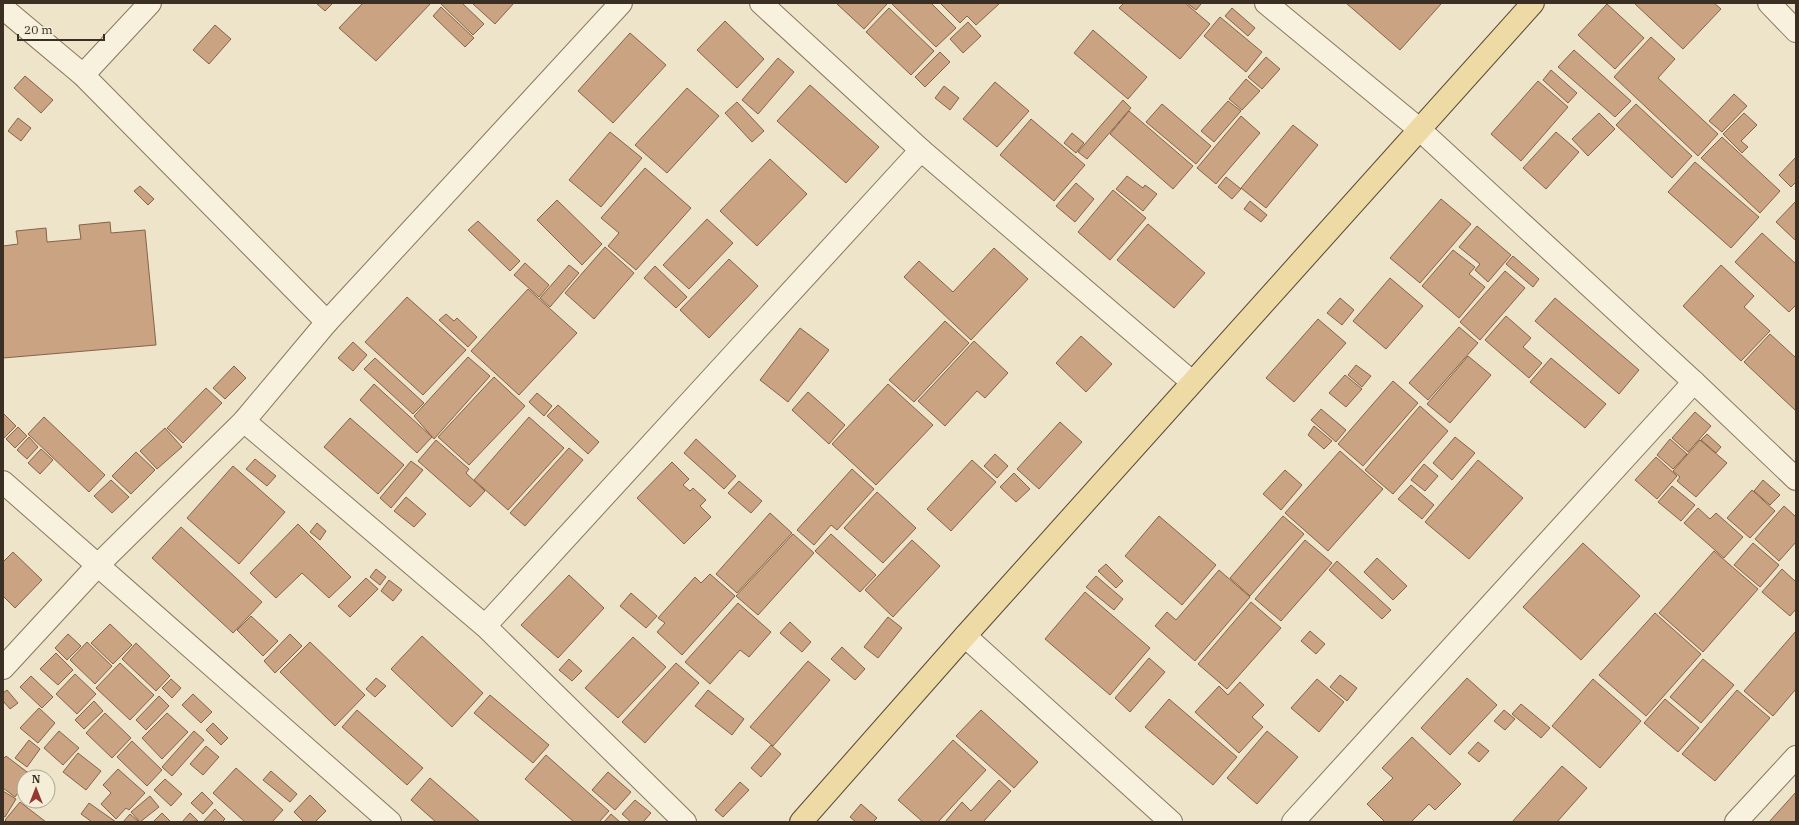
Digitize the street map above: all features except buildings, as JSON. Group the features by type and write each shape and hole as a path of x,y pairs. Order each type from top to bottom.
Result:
{"main road":[{"path":"801,822 1192,382 1533,3"}],"street":[{"path":"83,75 150,3"},
{"path":"3,668 98,565 244,421 327,322 620,3"},
{"path":"761,3 921,150 1192,382"},
{"path":"1266,3 1419,129 1796,478"},
{"path":"1769,3 1796,30"},
{"path":"3,8 83,75 327,322"},
{"path":"485,626 921,150"},
{"path":"1293,822 1694,382"},
{"path":"244,421 485,626 685,822"},
{"path":"3,482 390,822"},
{"path":"965,636 1171,822"},
{"path":"1736,822 1796,757"}]}
